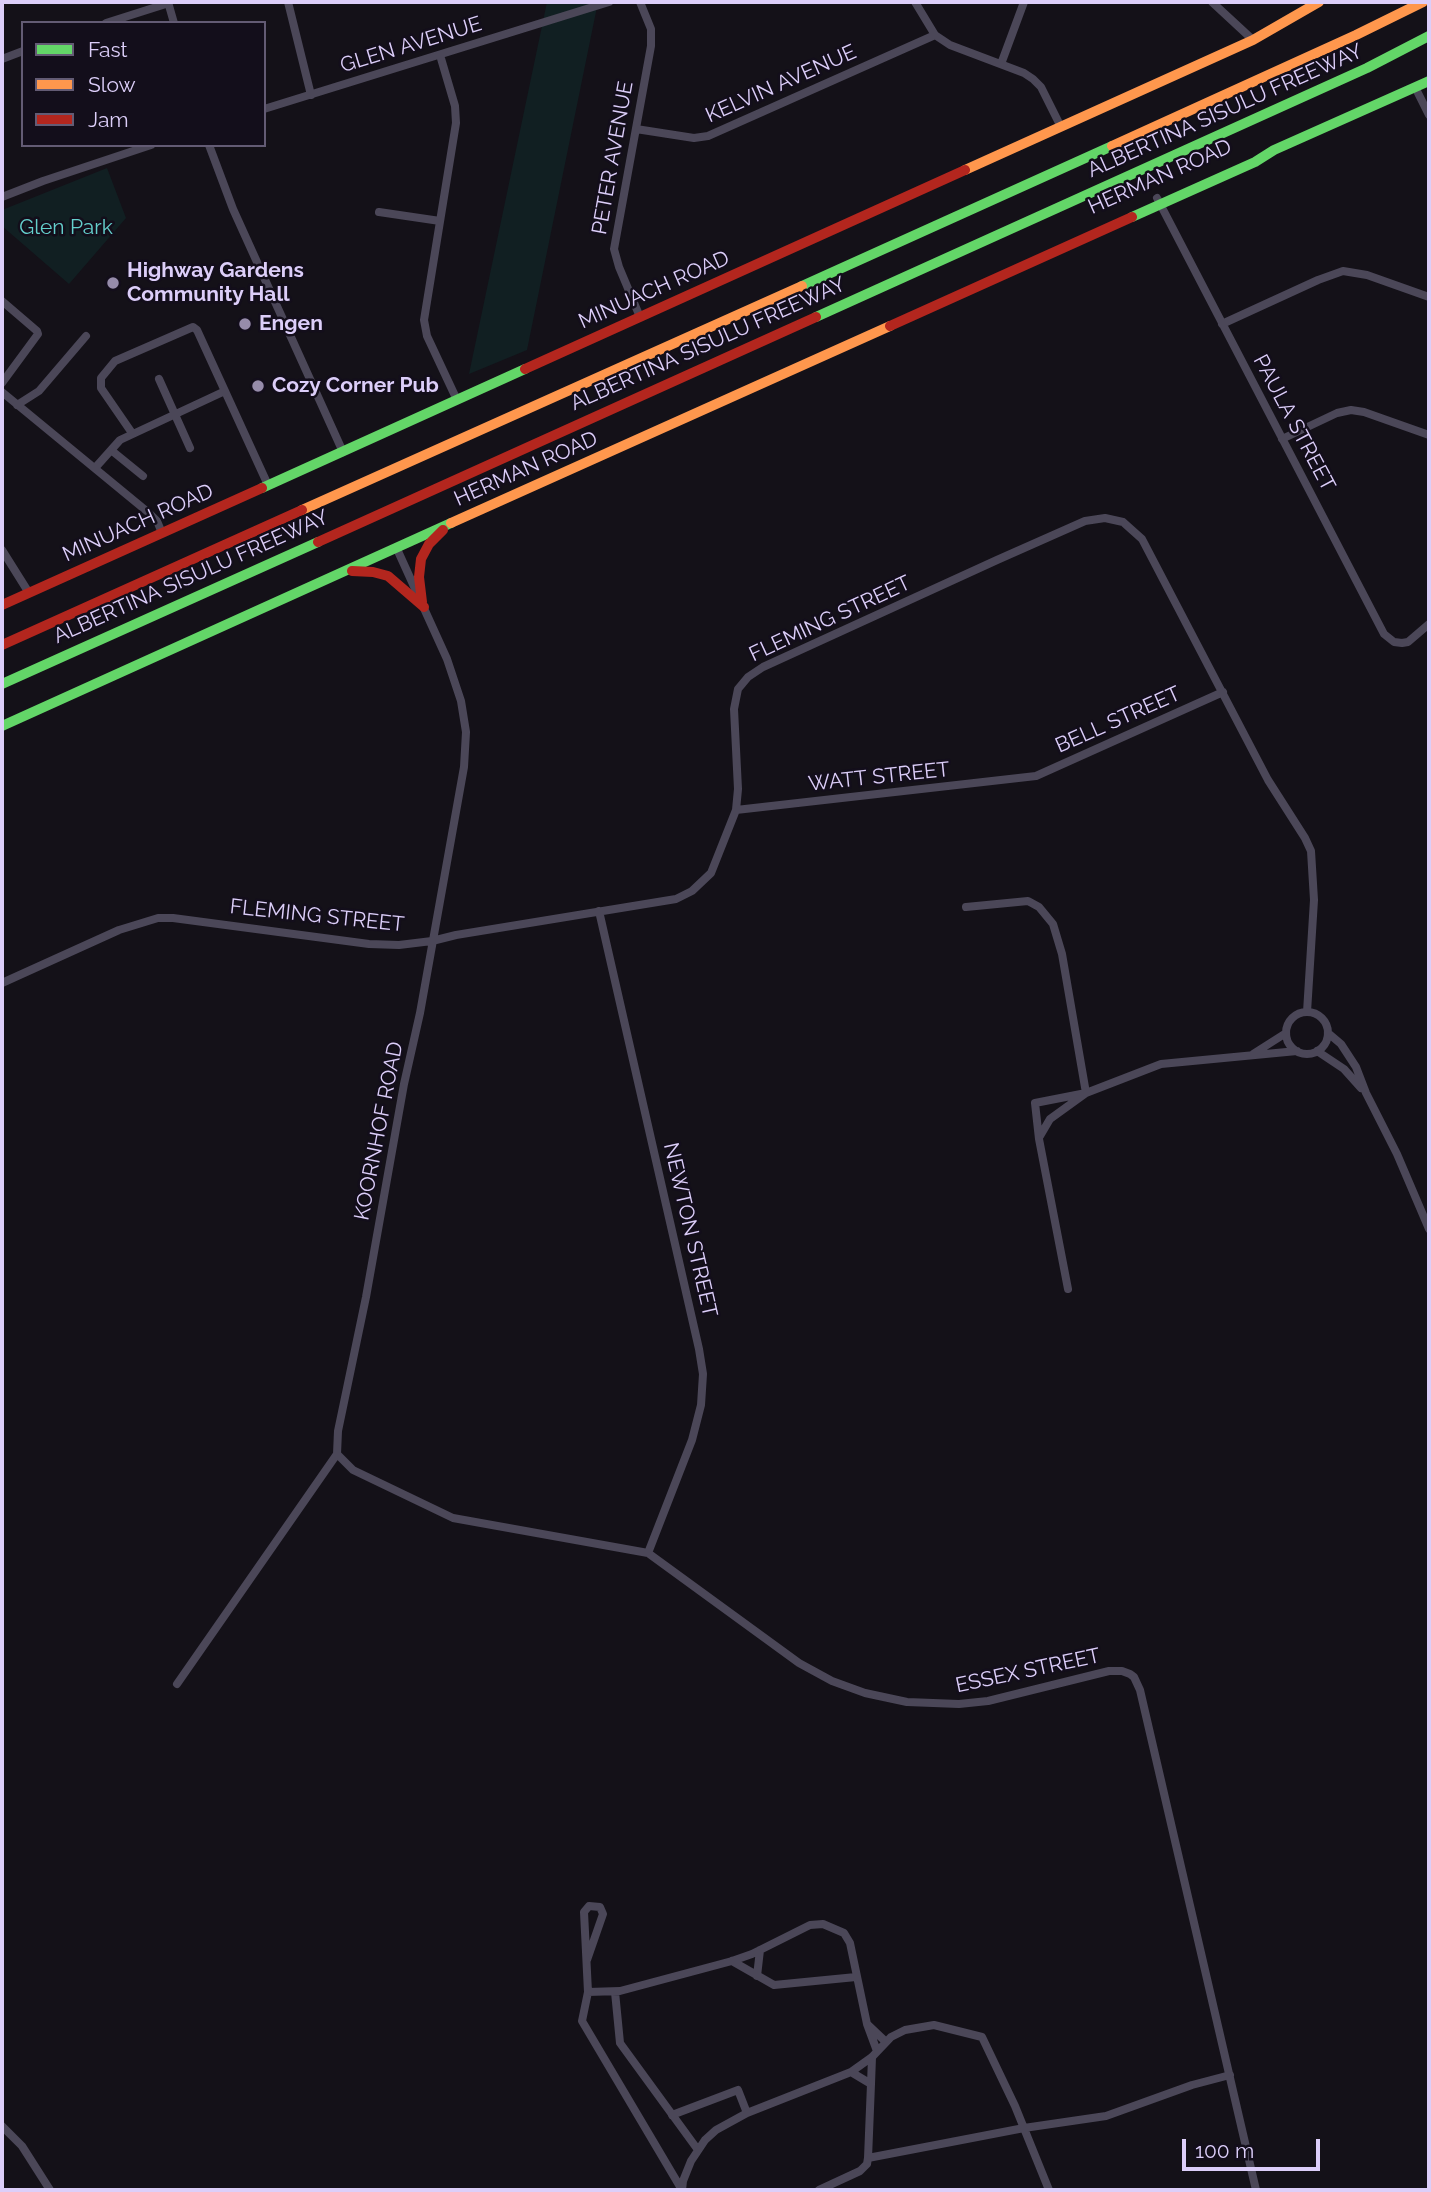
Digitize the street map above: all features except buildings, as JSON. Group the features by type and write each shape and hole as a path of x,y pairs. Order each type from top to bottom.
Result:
{"main road":[{"name":"MINUACH ROAD","path":"2,605 1253,40 1319,2"},
{"name":"ALBERTINA SISULU FREEWAY","path":"2,645 1059,170 1423,2"},
{"name":"ALBERTINA SISULU FREEWAY","path":"2,684 1343,79 1429,36"},
{"name":"HERMAN ROAD","path":"2,726 1066,246 1079,235 1159,201 1252,156 1274,150 1429,80"},
{"path":"423,605 419,577 421,559 429,544 447,526"},
{"path":"346,572 373,572 388,576 423,605"}],"street":[{"path":"112,21 169,2 174,21"},
{"path":"288,2 311,94"},
{"name":"GLEN AVENUE","path":"266,108 609,2"},
{"name":"PETER AVENUE","path":"640,2 649,23 651,39 614,249 618,267 640,317"},
{"path":"915,2 935,35 961,50 1024,73 1037,83 1061,127"},
{"path":"1001,64 1024,2"},
{"path":"1212,2 1253,40"},
{"name":"KELVIN AVENUE","path":"636,129 694,138 708,136 935,35"},
{"path":"2,59 21,52"},
{"path":"440,55 456,116 424,320 427,336 457,400"},
{"path":"1415,87 1429,115"},
{"path":"2,197 145,147"},
{"path":"210,147 233,209 343,452"},
{"name":"PAULA STREET","path":"1159,201 1384,634 1394,642 1408,642 1429,624"},
{"path":"379,212 440,221"},
{"path":"1222,324 1343,271 1367,275 1429,297"},
{"path":"2,301 38,334 2,383"},
{"path":"132,433 102,390 101,383 115,361 187,328 195,328 268,485"},
{"path":"18,405 39,391 86,336"},
{"path":"159,379 190,448"},
{"path":"95,468 120,440 225,391"},
{"path":"2,392 153,517 162,533"},
{"path":"1282,439 1337,413 1351,410 1429,435"},
{"path":"111,450 143,476"},
{"name":"FLEMING STREET","path":"2,984 119,930 158,918 369,944 399,945 670,900 692,891 711,873 736,810 738,789 734,709 738,690 748,677 763,667 848,627 1095,519 1111,518 1123,522 1142,539 1268,780 1311,851 1314,907 1307,1012"},
{"name":"KOORNHOF ROAD","path":"177,1684 337,1454 338,1431 420,1013 464,767 465,716 455,682 397,549"},
{"path":"2,550 29,593"},
{"name":"BELL STREET","path":"1026,778 1042,774 1223,692"},
{"name":"WATT STREET","path":"736,810 1026,778"},
{"path":"966,907 1028,901 1039,907 1053,924 1062,954 1086,1093"},
{"name":"NEWTON STREET","path":"599,911 703,1374 701,1405 692,1440 648,1553"},
{"path":"1250,1056 1286,1033 1292,1018 1307,1012 1322,1018 1328,1033 1340,1044 1356,1067 1429,1229"},
{"path":"1286,1033 1289,1044 1297,1051"},
{"path":"1068,1289 1039,1139 1035,1103 1086,1093 1153,1066 1297,1051 1307,1054 1317,1051 1325,1043 1328,1033"},
{"path":"1317,1051 1344,1069 1366,1093"},
{"path":"1039,1139 1050,1119 1086,1093"},
{"name":"ESSEX STREET","path":"337,1454 353,1470 453,1518 648,1553 799,1663 844,1686 877,1696 926,1704 966,1704 1116,1670 1134,1677 1140,1690 1256,2190"},
{"path":"587,1960 603,1914 600,1907 589,1906 584,1912 588,1992 582,2016 583,2024 607,2060 682,2190"},
{"path":"588,1992 615,1992 732,1961 810,1925 834,1926 844,1933 850,1943 875,2054 868,2158 867,2164 860,2171 818,2190"},
{"path":"757,1976 760,1950"},
{"path":"732,1961 774,1985 856,1977"},
{"path":"615,1992 620,2043 698,2150"},
{"path":"867,2024 886,2042"},
{"path":"682,2190 685,2176 698,2150 716,2130 747,2113 851,2072 899,2031 934,2025 982,2037 1049,2190"},
{"path":"851,2072 871,2084"},
{"path":"868,2158 1024,2128 1105,2116 1192,2085 1230,2075"},
{"path":"672,2115 738,2090 747,2113"},
{"path":"2,2126 22,2146 50,2190"}],"green space":[{"path":"547,2 598,2 527,350 469,374"},
{"name":"Glen Park","path":"107,168 126,218 69,284 2,226 2,210"}],"traffic: fast":[{"path":"816,317 1367,68 1429,36"},
{"path":"1132,217 1429,81"},
{"path":"802,286 1112,146"},
{"path":"262,488 525,369"},
{"path":"2,726 451,523"},
{"path":"2,684 318,542"}],"traffic: slow":[{"path":"965,170 1253,40 1319,2"},
{"path":"1112,146 1423,2"},
{"path":"302,510 802,286"},
{"path":"451,523 890,326"}],"traffic: jam":[{"path":"525,369 965,170"},
{"path":"890,326 1132,217"},
{"path":"318,542 816,317"},
{"path":"2,605 262,488"},
{"path":"2,645 302,510"},
{"path":"422,602 419,577 421,559 429,544 443,530"},
{"path":"352,571 388,576 424,607"}],"place":[{"name":"Highway Gardens Community Hall","path":"113,283"},
{"name":"Engen","path":"245,324"},
{"name":"Cozy Corner Pub","path":"258,386"}]}
